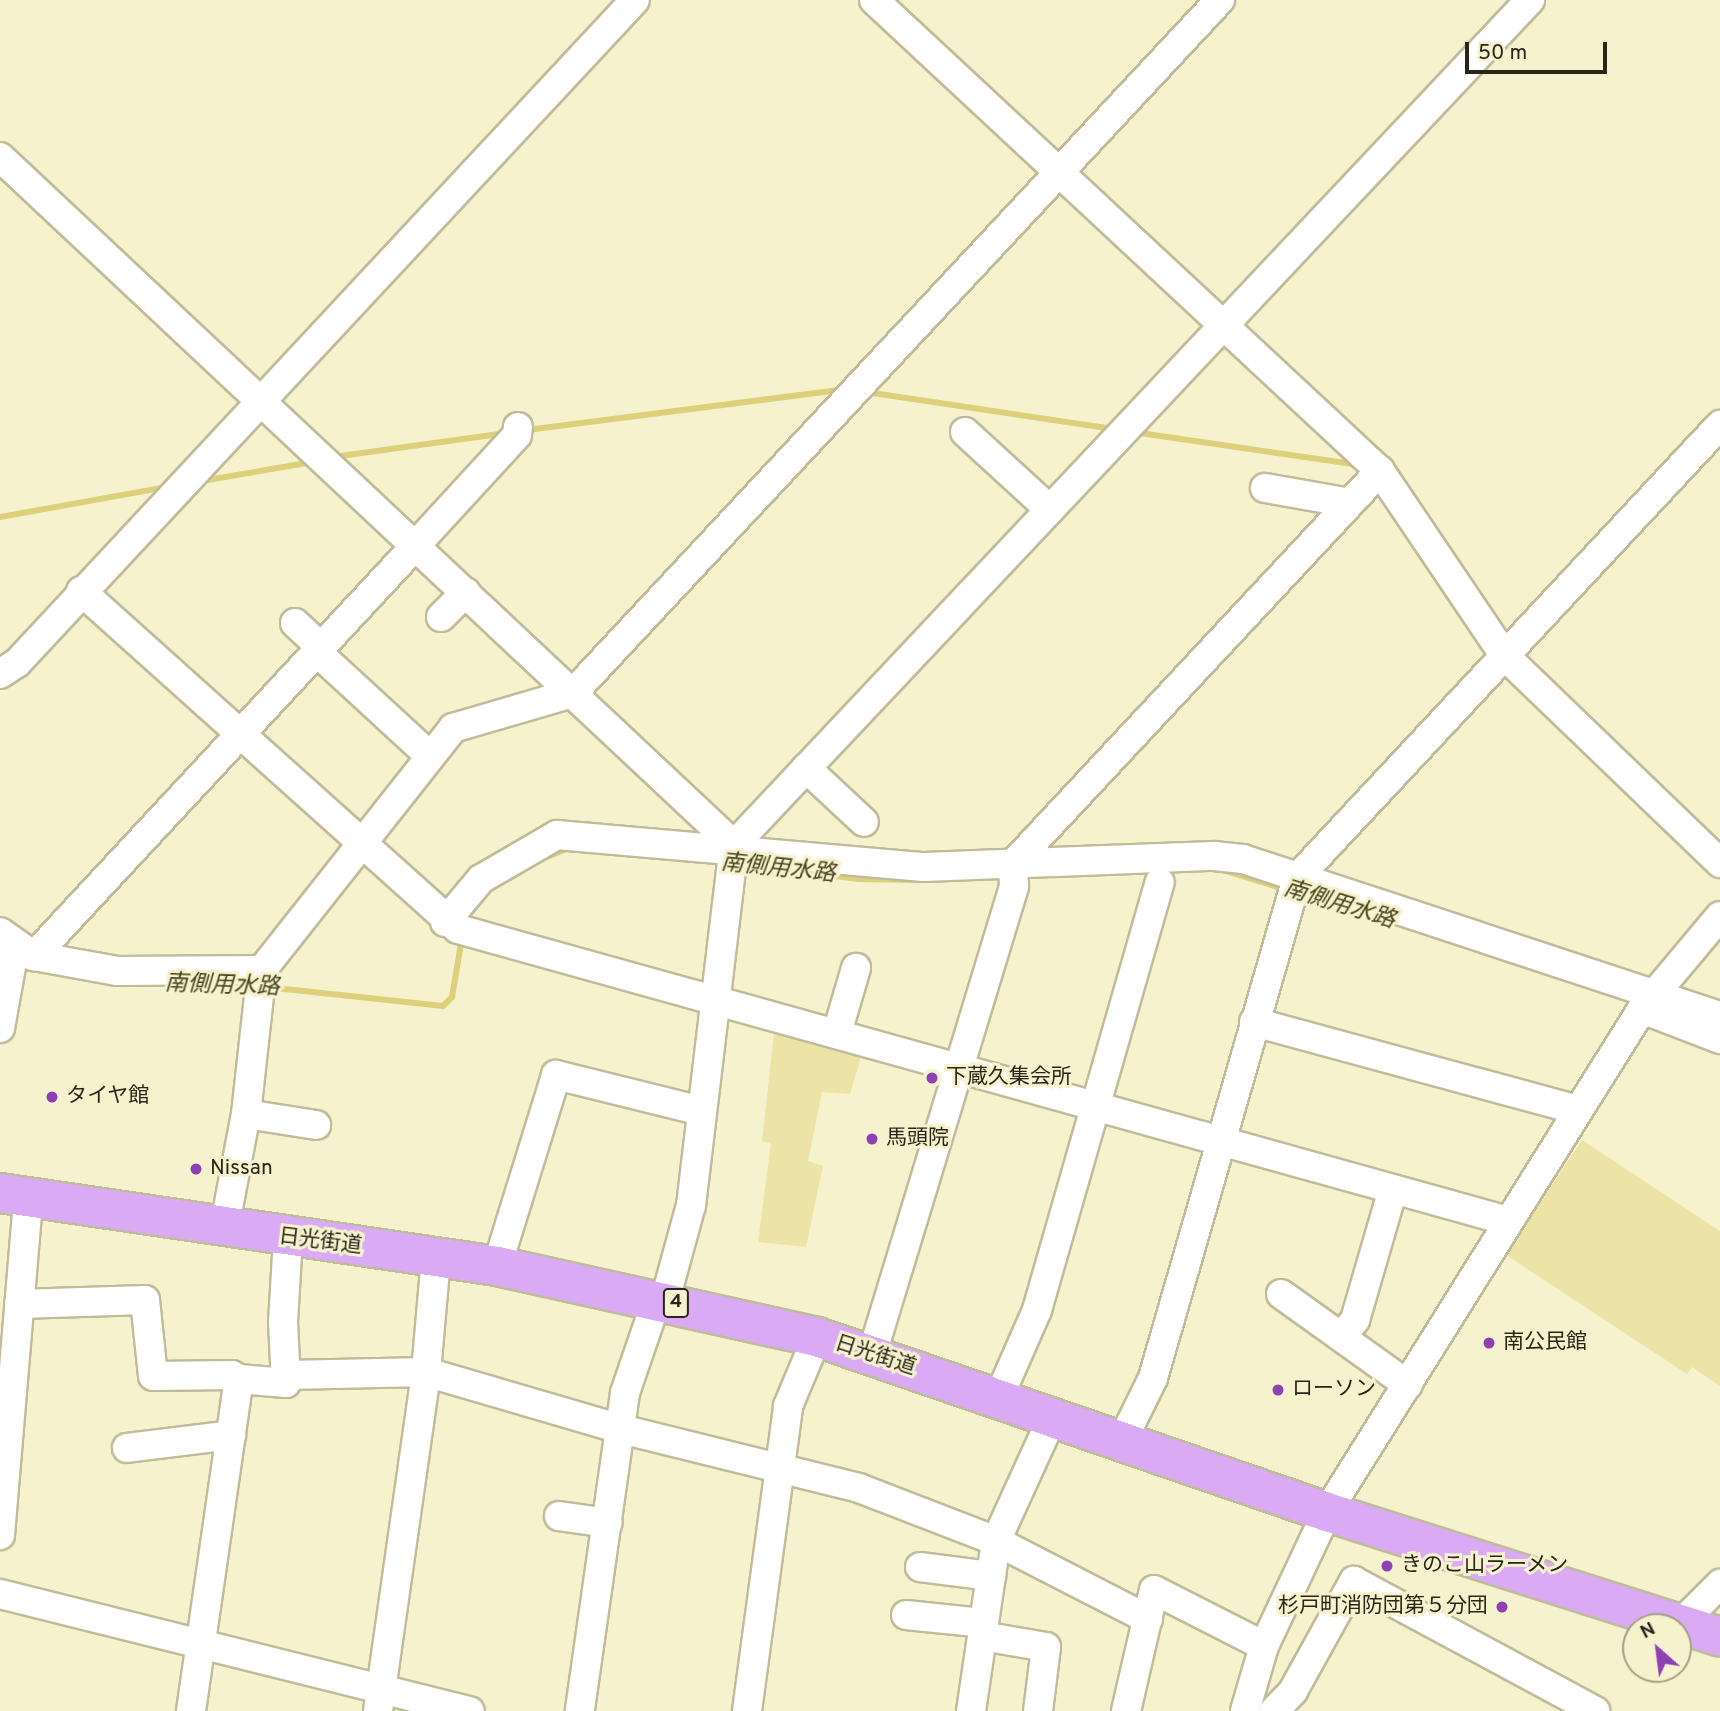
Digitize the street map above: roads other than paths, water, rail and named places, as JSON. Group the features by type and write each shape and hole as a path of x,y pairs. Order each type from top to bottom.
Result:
{"highway":[{"name":"日光街道","path":"14,1196 225,1229 498,1266 665,1300 817,1337 1124,1439 1327,1512 1645,1613"},
{"name":"日光街道","path":"1692,1628 1720,1637"}],"street":[{"path":"0,674 17,663 81,591 635,0"},
{"path":"874,0 1380,471 1504,655 1720,863"},
{"path":"225,1229 246,1114 260,982 453,727 573,693 1220,0"},
{"path":"580,1711 625,1393 653,1311 665,1300 691,1205 732,857 806,768 1530,0"},
{"path":"0,157 573,693 732,857"},
{"path":"1124,1439 1153,1378 1293,888 1504,655 1720,425"},
{"path":"0,1028 12,954 241,735 517,435 518,426"},
{"path":"965,432 1051,510"},
{"path":"872,1354 1013,873 1380,471"},
{"path":"1265,488 1350,503"},
{"path":"81,591 362,847 460,928 1508,1221"},
{"path":"441,617 466,592"},
{"path":"295,623 430,756"},
{"path":"806,768 864,822"},
{"path":"460,928 481,879 557,835 732,857 1013,873 1214,856 1243,859 1293,888 1648,1001 1720,1016"},
{"path":"998,1399 1037,1310 1099,1107 1160,882"},
{"path":"1245,1711 1264,1646 1327,1512 1577,1110 1648,1001 1720,916"},
{"path":"12,954 117,971 260,982"},
{"path":"837,1033 856,968"},
{"path":"1648,1001 1720,1038"},
{"path":"1254,1022 1577,1110"},
{"path":"498,1266 555,1075 702,1111"},
{"path":"246,1114 316,1125"},
{"path":"1342,1336 1355,1320 1393,1189"},
{"path":"0,1525 4,1436 19,1304 14,1196"},
{"path":"19,1304 145,1300 153,1376 232,1375 239,1379 286,1384 288,1238"},
{"path":"380,1700 426,1372 436,1257"},
{"path":"1281,1294 1408,1385"},
{"path":"747,1711 788,1406 817,1337"},
{"path":"286,1375 426,1372 621,1429 902,1502 996,1541 1148,1619"},
{"path":"191,1711 239,1379"},
{"path":"971,1711 996,1541 1053,1416"},
{"path":"127,1448 231,1434"},
{"path":"559,1516 608,1522"},
{"path":"920,1567 991,1576"},
{"path":"1273,1711 1293,1691 1354,1581 1595,1711"},
{"path":"1691,1613 1720,1584"},
{"path":"1126,1711 1154,1590 1264,1646"},
{"path":"0,1594 201,1645 380,1700 470,1711"},
{"path":"906,1615 983,1630 1046,1647 1038,1711"}],"waterway":[{"path":"527,430 845,389"},
{"path":"866,392 1115,429"},
{"path":"1133,432 1358,465"},
{"path":"333,457 506,433"},
{"path":"202,481 312,462"},
{"path":"0,517 167,487"},
{"name":"南側用水路","path":"547,857 569,848"},
{"name":"南側用水路","path":"744,865 859,879 914,880"},
{"name":"南側用水路","path":"1222,870 1285,889"},
{"name":"南側用水路","path":"1299,894 1382,919"},
{"name":"南側用水路","path":"266,987 443,1006 452,997 462,938"},
{"name":"南側用水路","path":"164,984 252,986"}],"place":[{"name":"下蔵久集会所","path":"932,1078"},
{"name":"タイヤ館","path":"52,1097"},
{"name":"馬頭院","path":"872,1139"},
{"name":"Nissan","path":"196,1169"},
{"name":"南公民館","path":"1489,1343"},
{"name":"ローソン","path":"1278,1390"},
{"name":"きのこ山ラーメン","path":"1387,1566"},
{"name":"杉戸町消防団第５分団","path":"1502,1607"}]}
